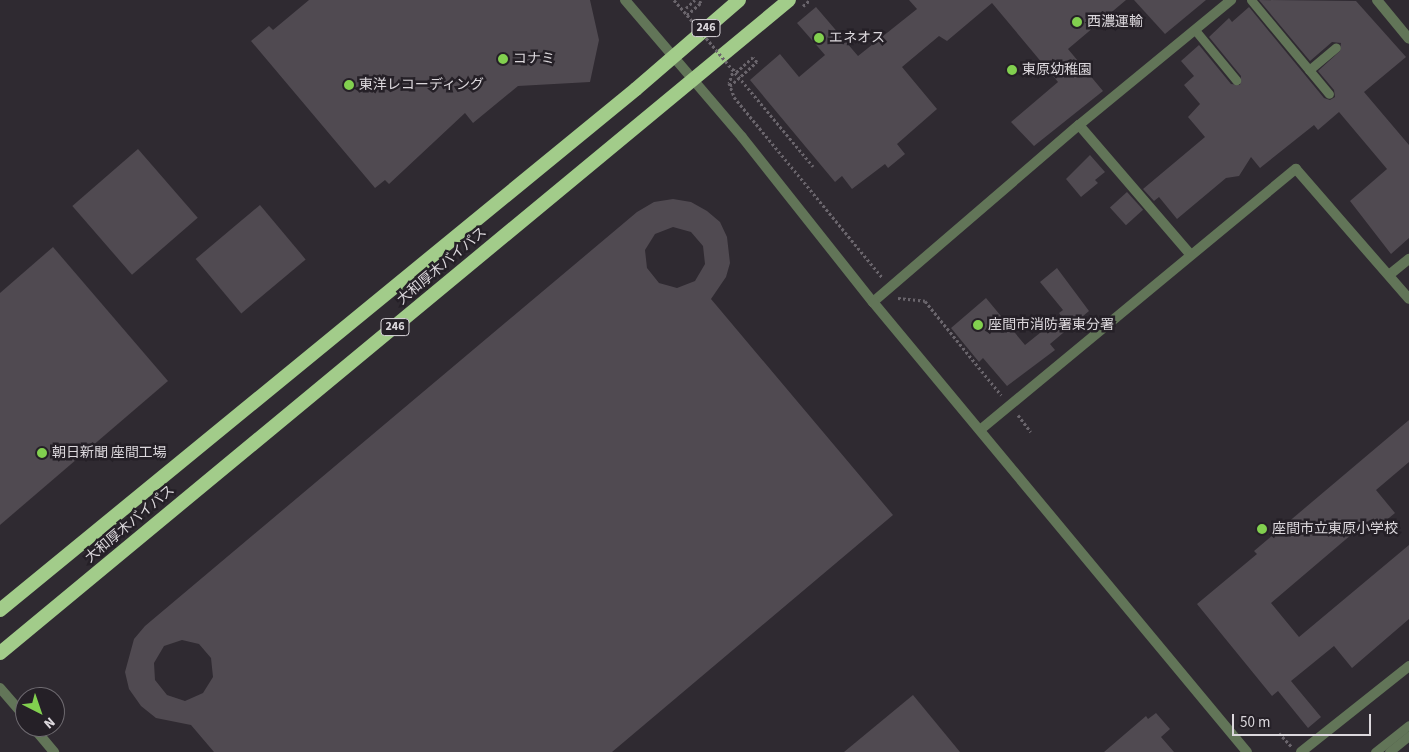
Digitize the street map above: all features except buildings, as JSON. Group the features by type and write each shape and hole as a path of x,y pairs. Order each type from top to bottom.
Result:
{"highway":[{"name":"大和厚木バイパス","path":"0,610 673,57 739,0"},
{"name":"大和厚木バイパス","path":"0,653 693,80 793,6"}],"street":[{"path":"625,0 1246,752"},
{"path":"873,302 1079,125 1231,0"},
{"path":"1377,0 1409,39"},
{"path":"1079,125 1190,254"},
{"path":"980,430 1296,168 1409,299"},
{"path":"1390,275 1409,259"},
{"path":"1297,750 1409,666"},
{"path":"0,688 15,705"},
{"path":"41,737 54,752"}],"lane":[{"path":"1251,0 1329,94"},
{"path":"1195,30 1236,80"},
{"path":"1309,70 1336,47"},
{"path":"1375,752 1409,725"},
{"path":"1389,752 1409,736"}],"path":[{"path":"674,0 813,166"},
{"path":"686,8 697,0 701,3 687,15"},
{"path":"793,6 810,0"},
{"path":"730,86 757,62 753,57 735,73"},
{"path":"741,58 731,72 730,86 734,97 884,280"},
{"path":"900,300 925,301 1031,432"},
{"path":"1279,733 1297,750"}],"place":[{"name":"西濃運輸","path":"1077,22"},
{"name":"エネオス","path":"819,38"},
{"name":"コナミ","path":"503,59"},
{"name":"東原幼稚園","path":"1012,70"},
{"name":"東洋レコーディング","path":"349,85"},
{"name":"座間市消防署東分署","path":"978,325"},
{"name":"朝日新聞 座間工場","path":"42,453"},
{"name":"座間市立東原小学校","path":"1262,529"}]}
